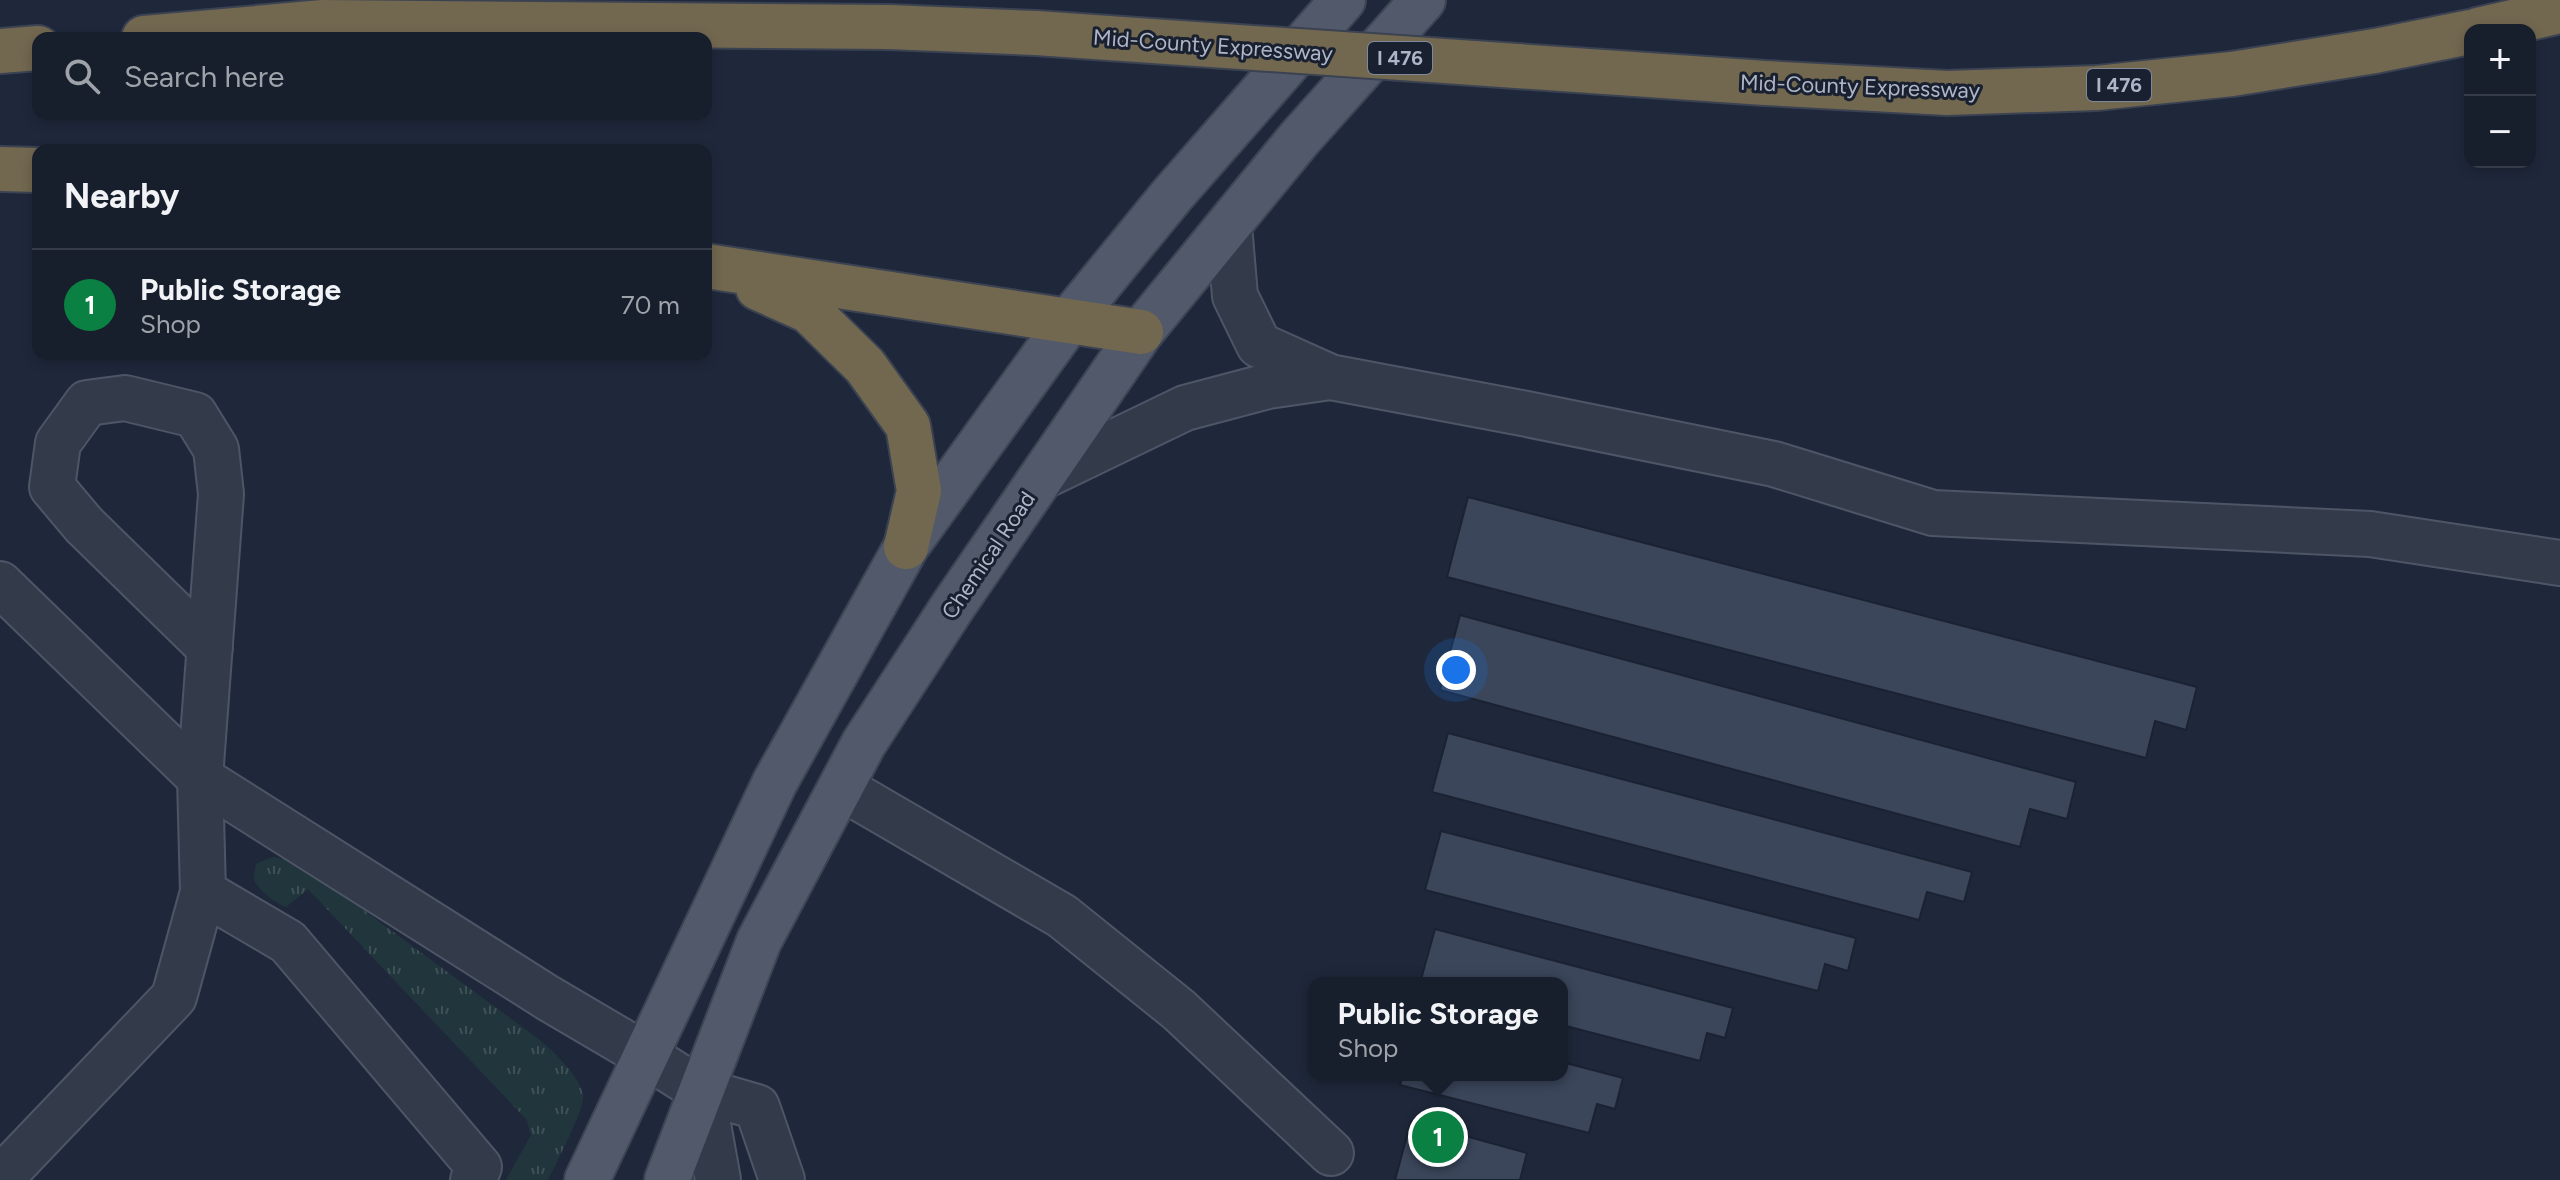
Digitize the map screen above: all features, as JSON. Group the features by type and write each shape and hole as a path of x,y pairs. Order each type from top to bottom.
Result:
{"highway":[{"path":"2504,24 2560,11"},
{"name":"Mid-County Expressway","path":"211,32 323,22 889,27 1036,33 1947,93 2097,88 2232,74 2464,33"},
{"path":"0,51 32,48"},
{"path":"0,169 32,170"},
{"path":"712,266 1141,332"},
{"path":"712,267 809,311 865,366 908,426 919,491 906,547"}],"main road":[{"path":"587,1180 775,782 906,547 1069,321 1173,194 1343,0"},
{"name":"Chemical Road","path":"667,1180 759,941 872,731 953,606 1141,332 1299,139 1423,0"}],"lane":[{"path":"1229,225 1235,296 1259,345 1330,377 1774,464 1933,513 2370,534 2560,563"},
{"path":"1042,477 1185,408 1268,386 1330,377"},
{"path":"0,1179 174,997 203,892 200,778 210,648 221,494 216,449 195,415 125,398 87,403 58,443 52,487 84,525 210,648"},
{"path":"0,584 200,778 548,998 702,1091 757,1107 782,1180"},
{"path":"842,788 1062,916 1179,1010 1331,1153"},
{"path":"203,892 288,942 479,1167 473,1180"},
{"path":"702,1091 718,1180"}],"green space":[{"path":"273,857 305,867 537,1038 565,1065 582,1090 582,1104 548,1180 506,1180 531,1135 527,1120 308,889 286,907 262,891 254,878 256,864"}],"building":[{"path":"1468,497 2197,687 2186,730 2155,721 2146,758 1447,577"},
{"path":"1460,615 2076,782 2067,819 2030,809 2020,847 1440,690"},
{"path":"1448,733 1972,872 1964,902 1927,892 1919,920 1432,792"},
{"path":"1441,831 1856,938 1848,971 1825,964 1818,991 1425,890"},
{"path":"1435,929 1733,1008 1725,1038 1707,1033 1700,1061 1568,1027 1568,977 1422,977"},
{"path":"1568,1064 1623,1078 1615,1109 1597,1104 1589,1133 1400,1085 1401,1081 1568,1081"},
{"path":"1411,1121 1527,1153 1520,1180 1395,1180"}],"place":[{"name":"Public Storage","path":"1438,1137"}]}
